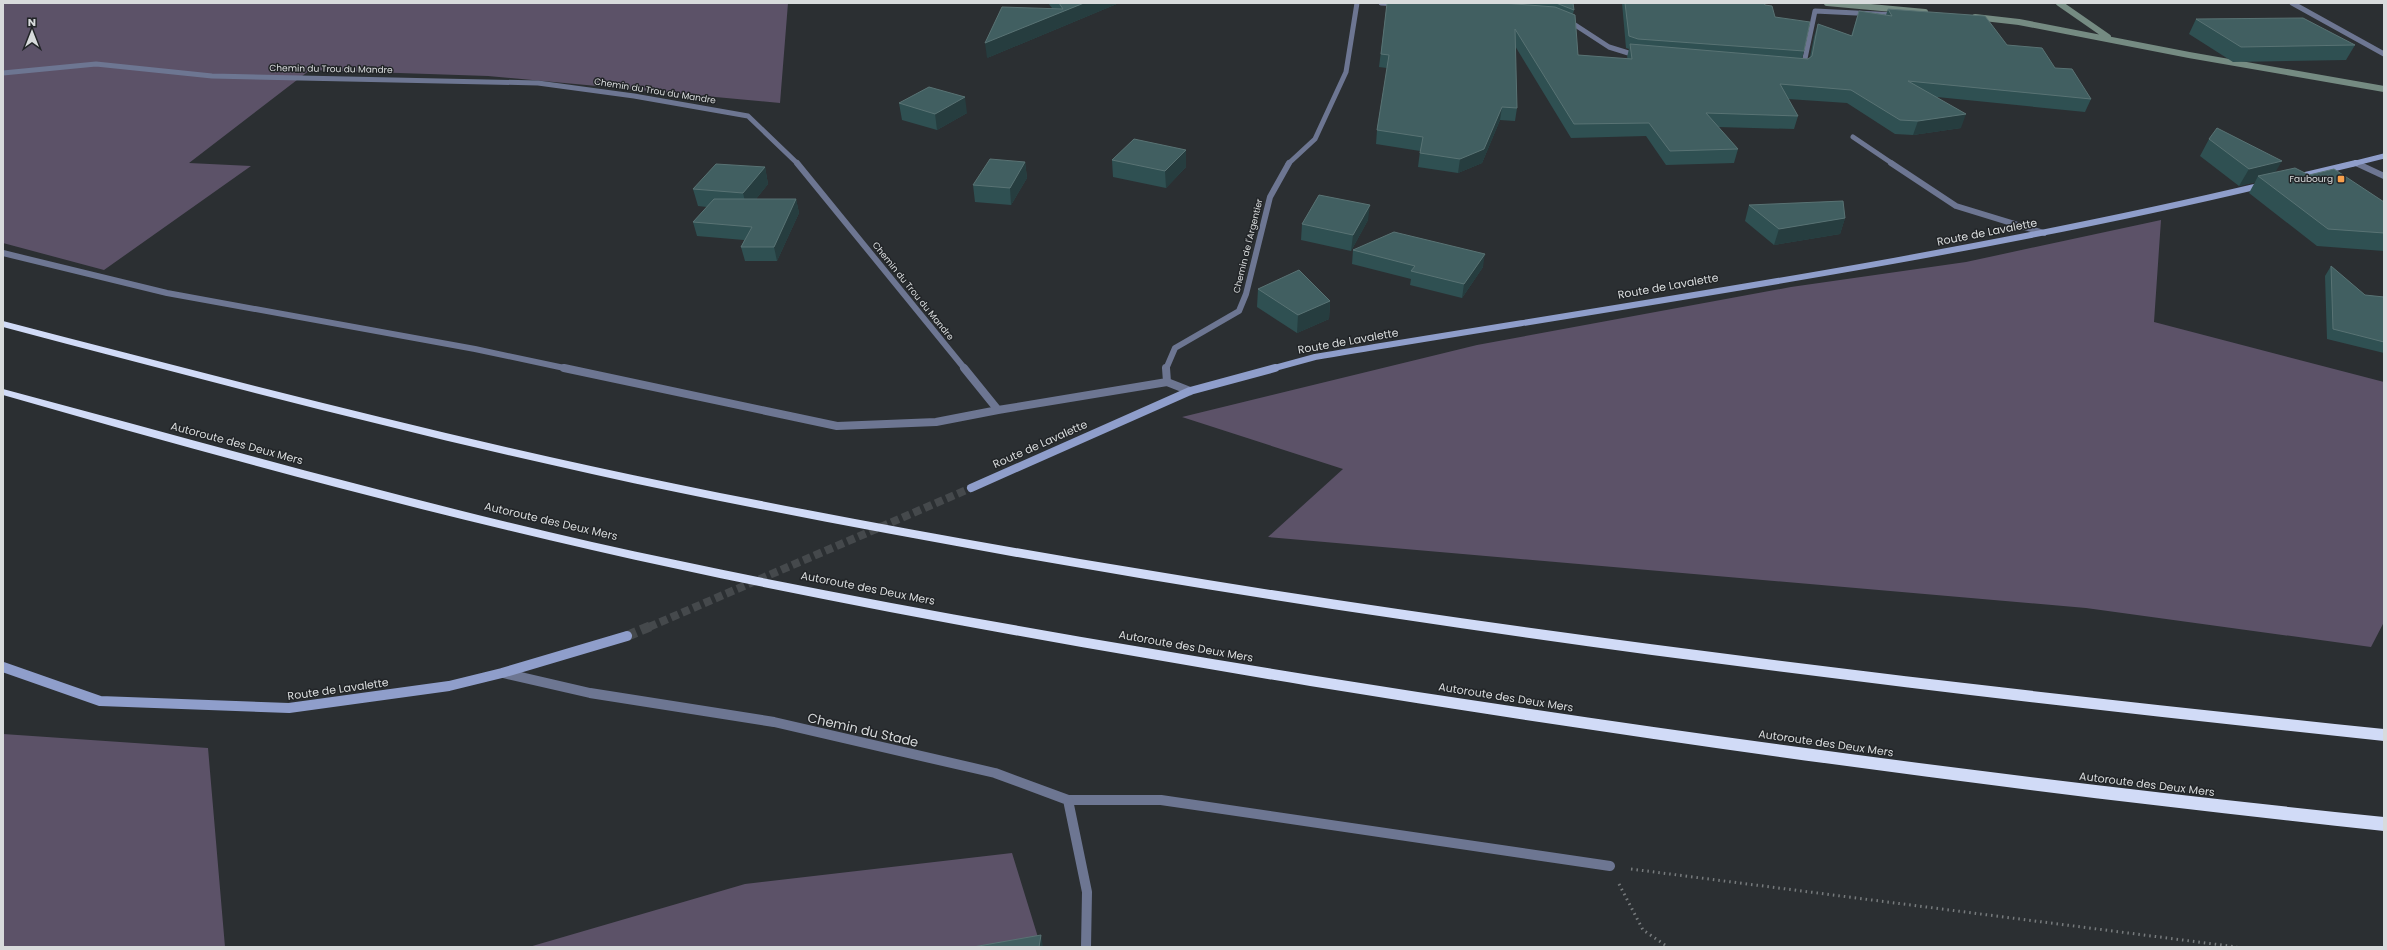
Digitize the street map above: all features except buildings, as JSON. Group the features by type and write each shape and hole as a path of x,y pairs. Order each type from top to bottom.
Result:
{"highway":[{"path":"3,324 324,407 673,487 943,539 1224,588 1615,646 2120,708 2384,734"},
{"name":"Autoroute des Deux Mers","path":"3,392 244,460 592,546 875,604 1199,663 1617,729 2165,802 2384,824"}],"main road":[{"path":"2287,179 2384,156"},
{"name":"Route de Lavalette","path":"971,488 1190,391 1315,358 1924,256 2149,212 2272,183"},
{"name":"Route de Lavalette","path":"3,667 100,701 289,708 448,686 502,673 627,636"}],"street":[{"name":"Chemin de l'Argentier","path":"1167,382 1166,366 1175,348 1239,311 1246,294 1270,197 1286,166 1315,139 1346,72 1357,3"},
{"path":"1381,3 1405,5"},
{"path":"2292,3 2384,54"},
{"path":"1796,67 1804,68 1815,11 1907,15"},
{"path":"1560,17 1573,21 1599,42 1615,50 1641,56"},
{"name":"Chemin du Trou du Mandre","path":"3,73 96,64 212,76 538,84 634,96 748,116 791,155 998,410"},
{"path":"1853,137 1956,206 2044,233"},
{"path":"2356,163 2384,176"},
{"path":"3,253 168,293 475,349 837,426 936,422 998,410 1167,382 1190,391"},
{"name":"Chemin du Stade","path":"502,673 590,693 781,724 995,773 1068,800"},
{"path":"1086,947 1087,892 1068,800 1161,800 1610,866"}],"path":[{"path":"1610,866 1643,930 1668,947"},
{"path":"1610,866 2237,947"}],"shaded area":[{"path":"3,3 788,3 780,103 488,76 310,70 189,163 251,166 104,270 3,243"},
{"path":"2161,220 2154,322 2384,382 2384,622 2371,647 2086,608 1268,537 1343,469 1182,417 1477,345 1791,287 1966,262"},
{"path":"3,734 208,748 225,947 3,947"},
{"path":"1012,853 1041,947 529,947 745,884"}],"waterway":[{"path":"1827,3 1925,12"},
{"path":"2059,3 2108,37"},
{"path":"1975,17 2019,22 2189,55 2384,89"}],"tunnel":[{"path":"649,627 971,488"},
{"path":"627,636 651,626"}],"place":[{"name":"Faubourg","path":"2341,179"}]}
